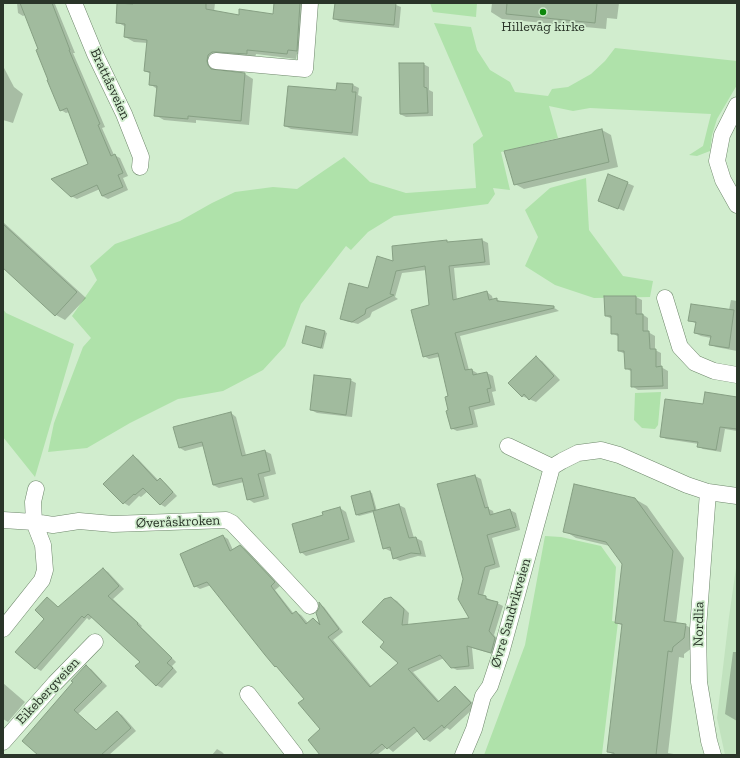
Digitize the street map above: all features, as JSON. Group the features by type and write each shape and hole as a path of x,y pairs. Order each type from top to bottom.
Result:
{"street":[{"name":"Brattåsveien","path":"74,3 95,54 124,114 141,158 140,166"},
{"path":"216,61 305,69 310,3"},
{"path":"737,105 722,135 717,161 723,180 737,205"},
{"path":"665,298 680,347 695,363 714,371 737,376"},
{"path":"508,446 552,467 562,460 578,453 601,450 708,492 737,496"},
{"name":"Øvre Sandvikveien","path":"463,755 474,729 483,696 490,686 501,653 552,467"},
{"path":"3,629 42,580 45,570 43,545 34,522 33,502 36,490"},
{"name":"Nordlia","path":"708,492 698,629 699,682 709,741 713,755"},
{"name":"Øveråskroken","path":"3,520 53,525 79,521 113,524 226,520 232,523 310,606"},
{"name":"Eikebergveien","path":"3,742 54,682 95,642"},
{"path":"248,694 295,755"}],"shaded area":[{"path":"430,3 477,3 476,17 433,12"},
{"path":"434,23 471,27 477,50 490,70 510,82 515,92 548,96 552,89 568,87 591,74 605,61 615,48 737,61 737,85 717,119 712,135 710,151 697,156 689,155 703,146 711,114 590,108 573,111 549,106 558,138 501,152 510,190 493,188 495,194 488,204 394,216 368,232 351,250 346,246 301,304 285,346 263,370 223,391 178,399 130,423 87,448 48,452 54,423 83,347 91,338 72,316 97,280 90,266 115,244 180,221 235,192 273,187 297,189 344,157 370,182 406,193 476,188 473,144 483,136"},
{"path":"586,178 589,230 623,276 653,281 650,297 594,298 555,285 525,266 538,237 525,210 550,188"},
{"path":"3,309 6,313 74,344 35,477 3,437"},
{"path":"661,392 658,425 655,429 642,428 634,420 635,393"},
{"path":"545,536 561,537 601,546 616,567 612,621 618,622 602,754 609,755 484,755 525,645"},
{"path":"737,561 737,755 725,755 717,718"}],"building":[{"path":"20,3 52,3 69,50 100,124 98,125 111,156 115,154 123,173 118,175 123,187 102,196 97,185 71,197 51,179 88,164 67,108 60,111 47,80 36,50 38,49"},
{"path":"117,3 206,3 206,9 239,15 239,9 273,14 274,3 300,3 297,51 288,50 287,54 247,50 247,54 212,52 208,55 207,61 211,69 245,73 241,121 188,116 188,119 154,116 157,86 149,85 150,72 144,71 147,40 124,37 125,24 116,23"},
{"path":"335,3 396,3 394,25 333,19"},
{"name":"Hillevåg kirke","path":"507,3 597,3 595,23 506,14"},
{"path":"399,63 424,63 424,87 427,88 428,113 400,114"},
{"path":"337,83 353,84 352,92 356,92 352,133 284,126 288,86 336,90"},
{"path":"602,129 609,162 514,185 504,151"},
{"path":"608,174 628,182 618,209 598,201"},
{"path":"3,224 77,292 55,316 3,268"},
{"path":"482,239 485,262 449,266 453,300 487,291 489,300 497,298 497,301 554,306 554,308 455,333 465,370 472,369 473,375 487,372 491,388 487,389 490,402 469,407 473,424 451,429 446,411 448,410 445,397 448,396 438,353 423,357 411,310 429,305 425,266 396,271 390,294 394,295 366,309 365,314 352,322 340,319 349,283 368,288 377,256 393,261 392,246 447,240 447,242"},
{"path":"604,296 636,296 636,314 643,314 643,331 649,331 650,349 656,349 656,367 662,366 663,386 631,387 631,369 625,369 624,351 618,351 618,334 611,334 611,316 605,316"},
{"path":"691,304 734,310 729,348 709,345 711,336 694,333 696,322 688,321"},
{"path":"306,326 325,331 321,348 302,343"},
{"path":"536,356 554,376 529,400 524,394 522,397 508,383"},
{"path":"314,375 351,379 346,415 310,410"},
{"path":"705,392 737,397 737,429 720,427 716,450 697,447 698,442 660,437 665,399 703,404"},
{"path":"231,412 242,456 265,450 270,471 258,474 264,496 247,500 242,478 213,485 202,442 179,448 173,427"},
{"path":"133,455 157,481 160,478 173,492 160,505 143,488 123,504 103,484"},
{"path":"475,475 485,508 488,507 490,515 510,509 516,527 487,535 495,564 485,567 478,594 486,596 486,599 498,602 489,631 495,638 491,653 467,646 469,666 451,668 440,655 408,669 438,702 455,686 471,703 444,728 442,725 424,740 414,727 387,749 382,744 369,755 320,755 308,740 320,729 298,703 304,699 265,655 207,582 194,587 180,554 223,535 230,551 240,545 275,582 271,586 292,614 296,611 306,624 313,618 320,625 316,613 319,608 319,602 339,629 328,637 370,687 398,663 380,647 384,642 362,622 384,599 391,597 404,609 402,625 469,618 458,599 463,579 437,484"},
{"path":"574,484 635,498 673,551 664,621 686,624 684,638 673,647 672,652 668,651 656,755 614,755 614,753 607,752 622,624 615,623 622,564 606,542 563,532"},
{"path":"370,491 375,510 356,515 351,496"},
{"path":"399,504 409,538 416,537 421,554 411,553 393,559 390,547 383,549 373,511"},
{"path":"340,507 349,539 300,553 292,524 323,515 322,512"},
{"path":"103,568 119,586 108,596 138,623 137,624 172,658 167,663 173,668 156,686 135,666 140,662 88,614 84,618 82,616 35,669 15,652 44,619 35,610 47,597 58,607"},
{"path":"86,665 102,682 74,710 96,730 117,711 131,728 101,755 38,755 22,741"}],"place":[{"name":"Hillevåg kirke","path":"543,12"}]}
